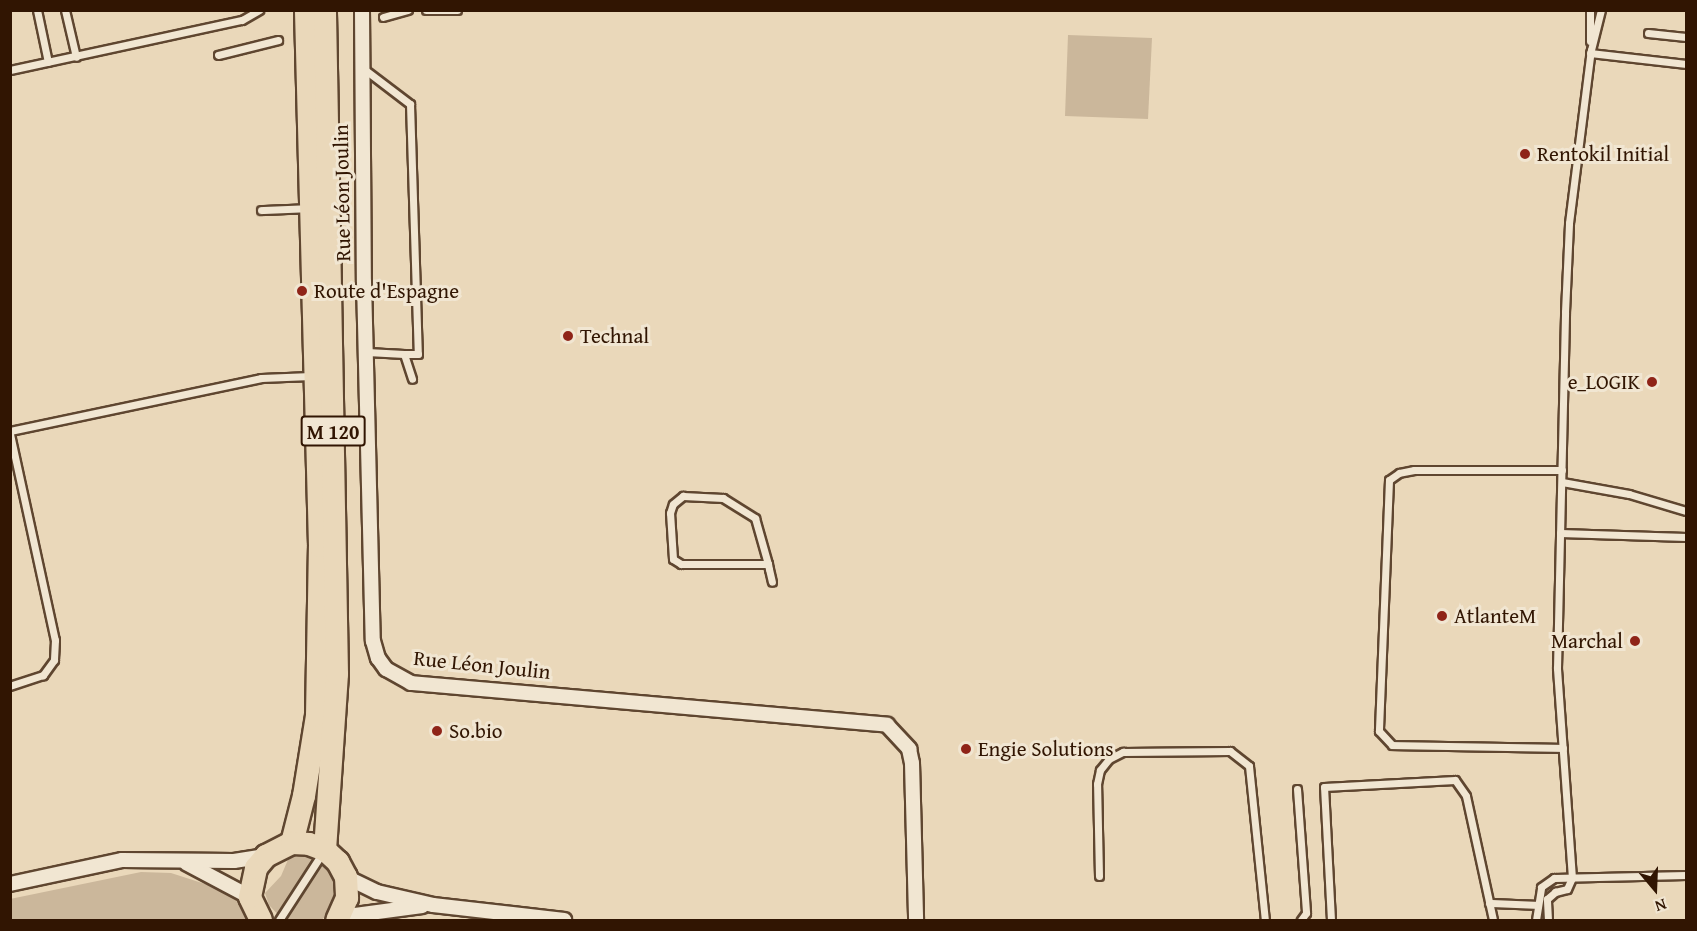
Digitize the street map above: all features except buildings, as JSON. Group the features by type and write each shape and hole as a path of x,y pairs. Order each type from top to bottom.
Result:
{"main road":[{"name":"M 120","path":"292,843 304,796 317,716 320,546 306,10"},
{"name":"M 120","path":"325,850 337,674 326,10"},
{"path":"261,921 250,897 256,868 266,856 292,843 325,850 338,862 346,877 347,898 339,919"}],"street":[{"name":"Rue Léon Joulin","path":"362,10 372,641 386,669 411,683 887,726 909,749 912,763 916,921"},
{"path":"10,884 122,860 234,861 266,856"},
{"path":"182,861 229,883 250,897"},
{"path":"346,877 377,892 433,904 564,921"},
{"path":"339,919 433,904"}],"lane":[{"path":"37,10 48,63"},
{"path":"65,10 76,57"},
{"path":"10,70 242,20 259,10"},
{"path":"383,17 408,10"},
{"path":"426,10 457,10"},
{"path":"1548,921 1547,900 1555,891 1567,889 1572,878 1557,668 1569,223 1590,52 1590,10"},
{"path":"1590,52 1601,10"},
{"path":"1648,33 1686,37"},
{"path":"218,55 278,40"},
{"path":"1590,52 1686,64"},
{"path":"362,67 410,104 418,354 367,352"},
{"path":"261,210 311,208"},
{"path":"404,354 412,379"},
{"path":"10,686 43,675 54,660 55,640 10,433 261,378 315,376"},
{"path":"1562,470 1414,470 1389,480 1379,731 1392,745 1563,748"},
{"path":"1562,482 1629,494 1686,511"},
{"path":"768,564 681,564 672,559 673,504 683,496 723,498 754,518 768,564 771,582"},
{"path":"1560,533 1686,537"},
{"path":"1099,876 1097,784 1100,770 1109,759 1123,752 1230,751 1249,766 1265,921"},
{"path":"1331,921 1322,796 1327,785 1460,783 1493,921"},
{"path":"1297,789 1306,913 1301,921"},
{"path":"279,921 325,850"},
{"path":"1536,921 1536,905 1541,887 1554,878 1686,875"},
{"path":"1489,903 1536,905"}],"shaded area":[{"path":"1068,35 1152,38 1148,119 1065,116"},
{"path":"301,853 314,855 333,870 339,893 329,914 321,920 283,920 269,905 265,893 281,876 290,855"},
{"path":"141,872 171,873 230,892 241,900 250,920 11,920 10,899"}],"place":[{"name":"Rentokil Initial","path":"1525,154"},
{"name":"Route d'Espagne","path":"302,291"},
{"name":"Technal","path":"568,336"},
{"name":"e_LOGIK","path":"1652,382"},
{"name":"AtlanteM","path":"1442,616"},
{"name":"Marchal","path":"1635,641"},
{"name":"So.bio","path":"437,731"},
{"name":"Engie Solutions","path":"966,749"}]}
